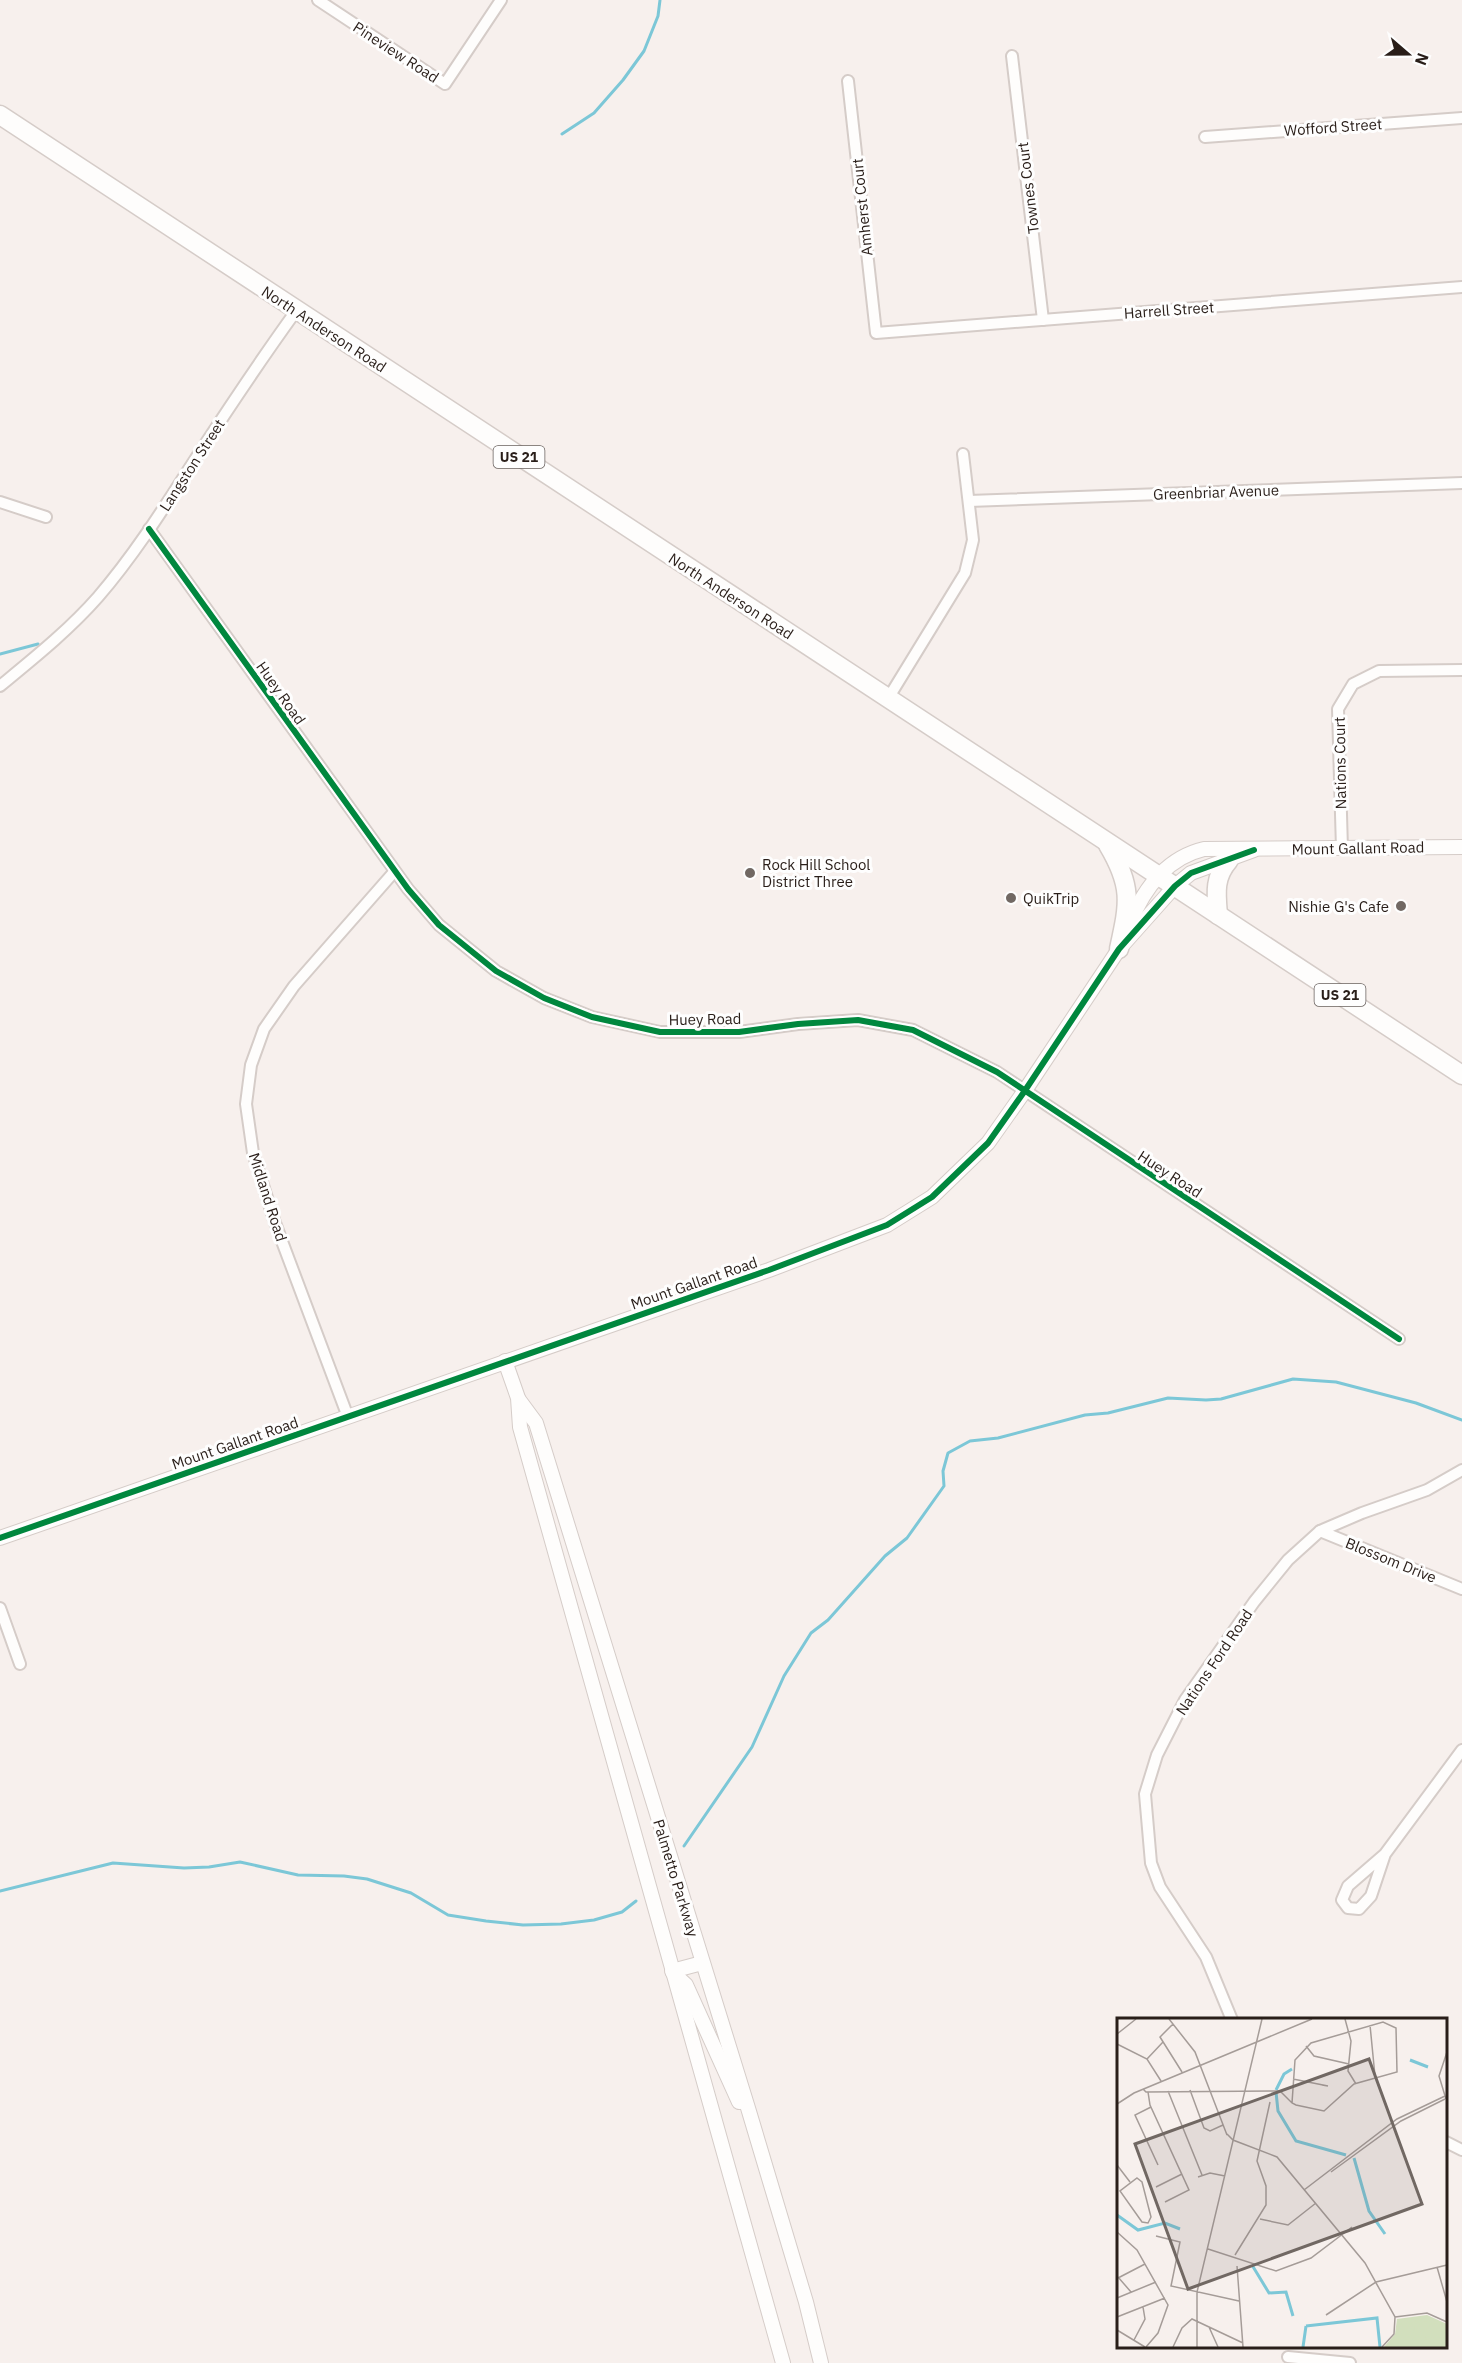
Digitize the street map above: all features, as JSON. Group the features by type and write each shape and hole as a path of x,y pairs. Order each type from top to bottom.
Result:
{"main road":[{"name":"North Anderson Road","path":"0,115 1462,1075"},
{"path":"1106,841 1118,862 1128,894 1128,908 1119,949"},
{"path":"1218,915 1217,879 1229,860"}],"street":[{"name":"Pineview Road","path":"318,0 445,84 501,0"},
{"name":"Townes Court","path":"1012,56 1043,320"},
{"name":"Amherst Court","path":"848,81 876,333"},
{"name":"Wofford Street","path":"1204,137 1462,118"},
{"name":"Harrell Street","path":"876,333 1462,287"},
{"name":"Langston Street","path":"0,686 57,638 98,597 149,529 254,369 296,311"},
{"path":"889,697 965,573 973,540 963,454"},
{"name":"Greenbriar Avenue","path":"969,501 1462,483"},
{"path":"0,502 46,517"},
{"name":"Huey Road","path":"149,529 394,872 439,925 489,966 544,998 592,1017 660,1032 739,1032 798,1024 858,1020 912,1030 997,1072 1399,1339"},
{"name":"Nations Court","path":"1342,849 1338,709 1353,684 1379,671 1462,670"},
{"name":"Mount Gallant Road","path":"1119,949 1135,910 1159,875 1173,862 1193,852 1204,849 1462,847"},
{"name":"Mount Gallant Road","path":"0,1538 769,1270 887,1225 932,1197 988,1143 1119,949 1175,886 1191,873 1254,850"},
{"name":"Midland Road","path":"348,1416 274,1220 253,1153 246,1104 251,1065 264,1029 294,986 394,872"},
{"name":"Palmetto Parkway","path":"506,1361 518,1398 520,1427 783,2363"},
{"name":"Palmetto Parkway","path":"518,1398 536,1423 806,2302 821,2363"},
{"name":"Nations Ford Road","path":"1232,2018 1206,1957 1160,1887 1150,1863 1145,1794 1157,1755 1185,1700 1254,1602 1287,1560 1320,1531 1427,1490 1462,1470"},
{"name":"Blossom Drive","path":"1320,1531 1462,1589"},
{"path":"0,1608 20,1664"},
{"path":"1384,1854 1371,1896 1359,1909 1348,1908 1342,1900 1348,1886 1384,1854 1462,1750"},
{"path":"672,1971 702,1963"},
{"path":"672,1971 686,1985 736,2098 750,2119"},
{"path":"1447,2143 1462,2151"},
{"path":"1288,2355 1350,2363"}],"waterway":[{"path":"562,134 594,113 623,80 644,51 658,16 660,0"},
{"path":"0,654 38,644"},
{"path":"684,1846 752,1747 784,1676 811,1633 828,1620 885,1556 907,1538 944,1486 943,1471 948,1453 970,1441 998,1438 1085,1415 1108,1413 1168,1398 1221,1399 1293,1379 1336,1382 1416,1403 1462,1420"},
{"path":"0,1891 113,1863 184,1868 240,1862 298,1875 367,1879 411,1893 448,1915 523,1925 594,1920 622,1912 636,1901"}],"cycle path":[{"path":"149,529 408,889 439,925 496,971 544,998 592,1017 660,1032 739,1032 798,1024 858,1020 913,1030 997,1072 1399,1339"},
{"path":"0,1538 769,1270 887,1225 932,1197 988,1143 1119,949 1175,886 1191,873 1254,850"}],"place":[{"name":"Rock Hill School District Three","path":"750,873"},
{"name":"QuikTrip","path":"1011,898"},
{"name":"Nishie G's Cafe","path":"1401,906"}]}
